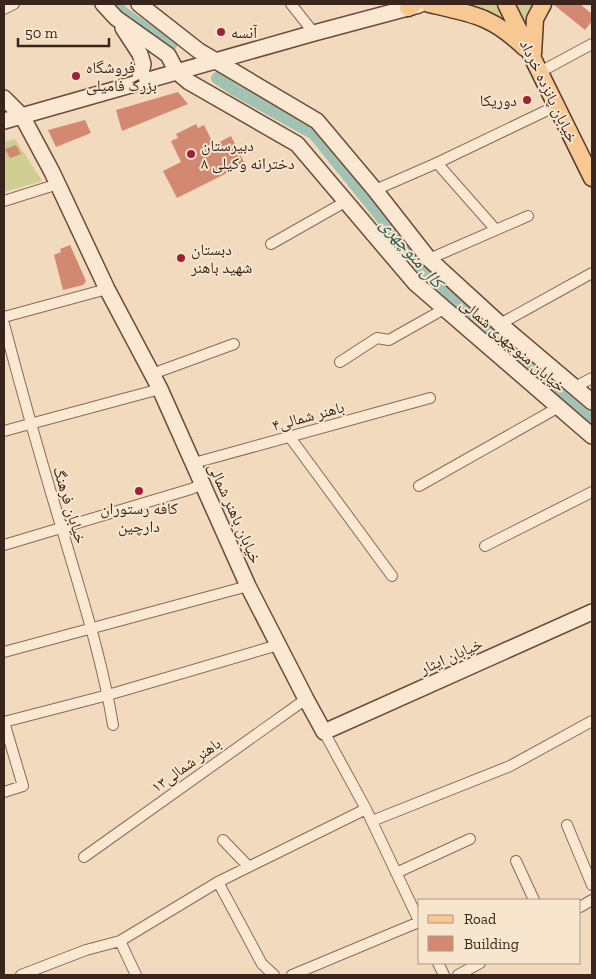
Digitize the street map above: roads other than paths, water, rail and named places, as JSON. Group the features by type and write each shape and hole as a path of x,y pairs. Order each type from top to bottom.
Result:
{"main road":[{"path":"429,4 468,12 489,20 510,34 533,57"},
{"name":"خیابان پانزده خرداد","path":"506,4 592,178"},
{"path":"533,57 535,19 543,4"}],"street":[{"path":"4,10 14,4"},
{"name":"خیابان منوچهری شمالی","path":"103,4 116,18 168,55 177,72 188,82 297,144 415,283 592,436"},
{"name":"خیابان منوچهری شمالی","path":"139,4 214,61 317,121 429,258 500,324 592,402"},
{"path":"291,4 314,33"},
{"path":"4,121 411,6 425,4"},
{"path":"116,18 140,54 143,64 139,83"},
{"path":"540,72 592,44"},
{"name":"خیابان باهنر شمالی","path":"4,98 22,116 58,184 107,289 160,389 248,586 306,699 366,809 418,918"},
{"path":"375,190 437,163 556,106"},
{"path":"437,163 496,230"},
{"path":"4,201 58,184"},
{"path":"271,244 346,202"},
{"path":"429,258 528,216"},
{"path":"500,324 592,273"},
{"path":"4,318 107,289"},
{"path":"340,362 377,338 389,340 444,309"},
{"name":"خیابان فرهنگ","path":"4,324 30,424 91,627 108,695 113,725"},
{"path":"152,374 234,344"},
{"path":"575,386 592,378"},
{"path":"4,431 160,389"},
{"name":"باهنر شمالی۴","path":"194,463 430,398"},
{"path":"418,486 559,407"},
{"path":"289,436 392,576"},
{"path":"4,544 203,484"},
{"path":"485,546 592,492"},
{"path":"4,652 248,586"},
{"name":"خیابان ایثار","path":"324,732 592,612"},
{"path":"4,792 23,786 4,722 108,695 278,645"},
{"name":"باهنر شمالی۱۳","path":"84,857 306,699"},
{"path":"372,821 510,766 592,722"},
{"path":"21,975 86,950 120,941 218,882 366,809"},
{"path":"566,825 592,885"},
{"path":"396,873 470,839"},
{"path":"223,840 249,866"},
{"path":"516,861 534,899"},
{"path":"218,882 262,964 274,975"},
{"path":"581,906 592,900"},
{"path":"292,975 418,923"},
{"path":"120,941 136,975"},
{"path":"458,975 478,964"}],"waterway":[{"name":"کال منوچهری","path":"114,4 126,15 171,45"},
{"name":"کال منوچهری","path":"217,78 314,134 432,280 559,391 592,417"}],"place":[{"name":"آنسه","path":"221,32"},
{"name":"فروشگاه بزرگ فامیلی","path":"76,76"},
{"name":"دوریکا","path":"527,100"},
{"name":"دبیرستان دخترانه وکیلی ۸","path":"191,154"},
{"name":"دبستان شهید باهنر","path":"181,258"},
{"name":"کافه رستوران دارچین","path":"139,491"}]}
